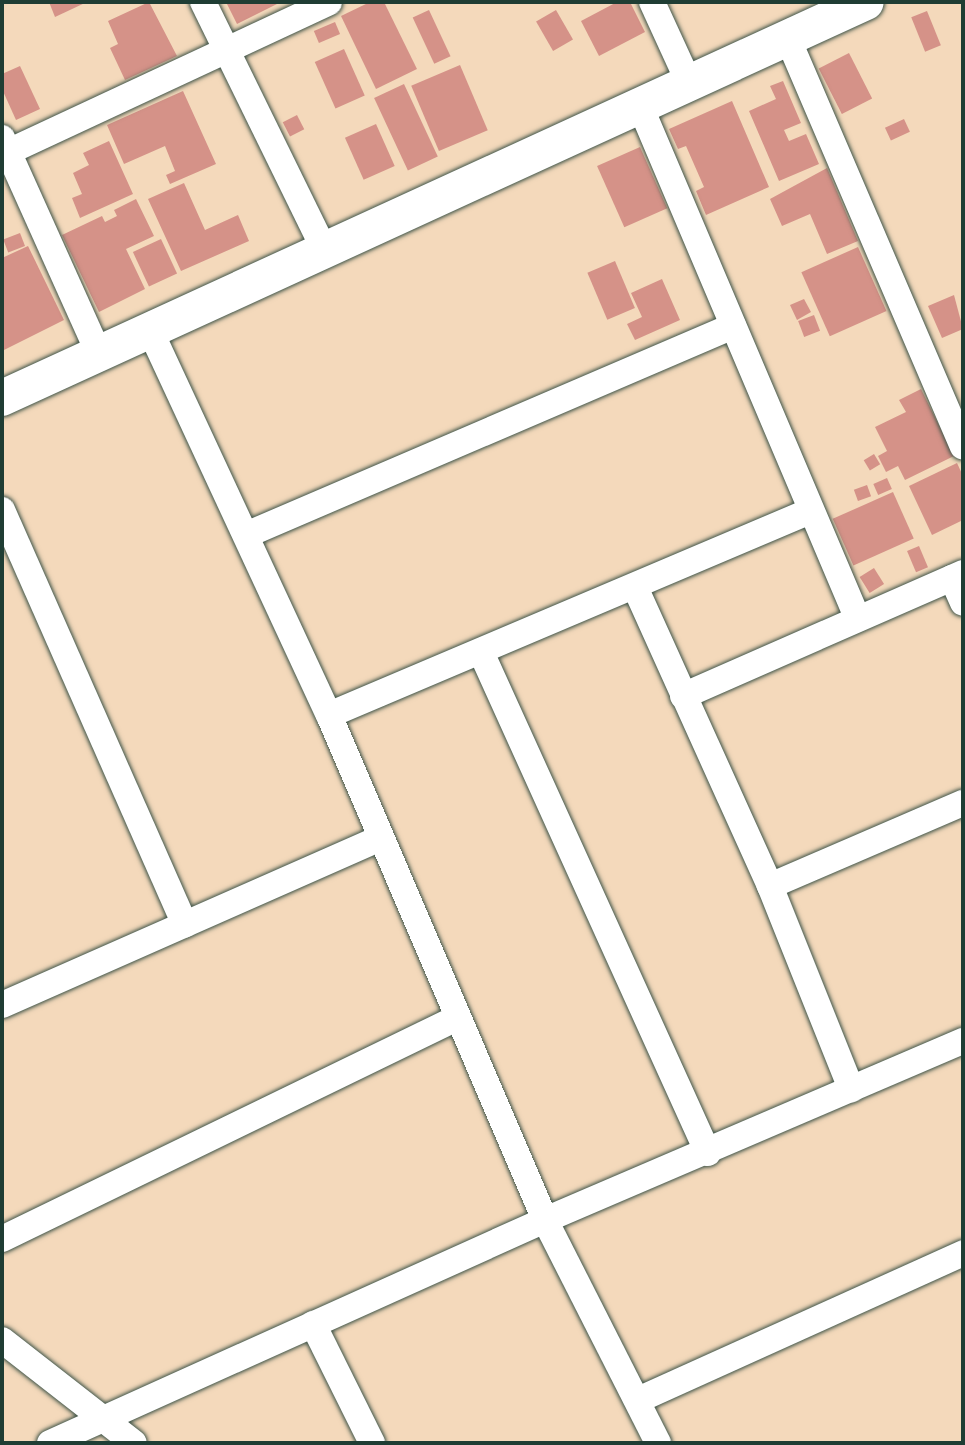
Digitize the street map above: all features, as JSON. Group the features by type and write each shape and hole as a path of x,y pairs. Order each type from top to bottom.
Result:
{"street":[{"path":"203,2 325,251"},
{"path":"98,352 5,145 226,52 329,2"},
{"path":"652,2 689,83"},
{"path":"2,398 641,108 689,83 789,41 866,2"},
{"path":"789,41 963,446"},
{"path":"641,108 857,617"},
{"path":"246,535 733,326"},
{"path":"150,330 329,715 378,839 545,1220 658,1443"},
{"path":"2,510 185,924"},
{"path":"329,715 810,511"},
{"path":"683,696 957,575 963,603"},
{"path":"635,587 770,886 851,1089"},
{"path":"481,652 708,1153"},
{"path":"770,886 963,803"},
{"path":"2,1005 378,839"},
{"path":"2,1239 457,1018"},
{"path":"50,1443 545,1220 708,1153 963,1041"},
{"path":"638,1400 963,1253"},
{"path":"313,1324 372,1443"},
{"path":"2,1340 134,1443"}],"building":[{"path":"49,2 87,2 55,17"},
{"path":"149,2 177,56 125,80 110,48 118,44 108,21"},
{"path":"226,2 281,2 237,24"},
{"path":"370,2 384,2 417,69 376,89 341,16"},
{"path":"617,2 630,2 645,32 599,56 581,21"},
{"path":"429,10 451,56 434,64 413,18"},
{"path":"556,10 573,39 553,51 536,22"},
{"path":"927,11 941,45 925,52 911,17"},
{"path":"335,22 340,34 319,43 314,31"},
{"path":"344,49 365,96 336,109 315,62"},
{"path":"849,53 872,98 842,114 819,68"},
{"path":"460,65 488,130 439,151 411,86"},
{"path":"20,66 40,109 16,120 2,89 2,74"},
{"path":"783,81 801,123 784,130 789,141 806,134 819,164 779,181 749,111 776,99 770,86"},
{"path":"404,84 438,157 408,170 374,98"},
{"path":"183,91 216,164 170,184 166,175 175,171 165,146 124,164 107,125"},
{"path":"732,101 769,187 706,215 696,191 704,187 686,146 678,149 669,129"},
{"path":"297,115 304,129 290,137 283,122"},
{"path":"904,119 910,132 891,141 885,128"},
{"path":"376,124 395,166 364,180 345,138"},
{"path":"109,141 133,194 80,218 72,198 82,194 73,173 89,165 83,153"},
{"path":"640,147 667,208 624,227 597,166"},
{"path":"827,168 858,241 827,254 810,214 782,226 770,199"},
{"path":"184,183 205,230 238,215 249,241 181,271 148,199"},
{"path":"136,199 154,236 126,249 145,289 99,312 62,235 102,216 105,222 117,216 114,210"},
{"path":"20,233 25,246 8,253 3,239"},
{"path":"161,239 177,273 149,287 133,252"},
{"path":"28,246 64,320 2,351 2,258"},
{"path":"858,247 886,311 830,336 801,272"},
{"path":"615,261 635,308 607,320 587,273"},
{"path":"662,279 680,320 635,340 627,324 642,317 631,293"},
{"path":"954,295 963,329 942,338 928,306"},
{"path":"804,299 811,312 797,320 790,305"},
{"path":"814,315 820,331 804,337 798,321"},
{"path":"921,389 954,456 905,480 898,466 886,472 878,456 887,451 875,427 906,412 899,400"},
{"path":"874,454 880,464 870,470 864,460"},
{"path":"957,463 963,476 963,520 932,535 909,486"},
{"path":"887,478 892,489 878,495 873,484"},
{"path":"867,485 871,496 858,501 854,490"},
{"path":"893,492 914,539 853,565 833,519"},
{"path":"919,546 928,567 916,572 907,551"},
{"path":"874,568 884,584 870,593 860,577"}]}
